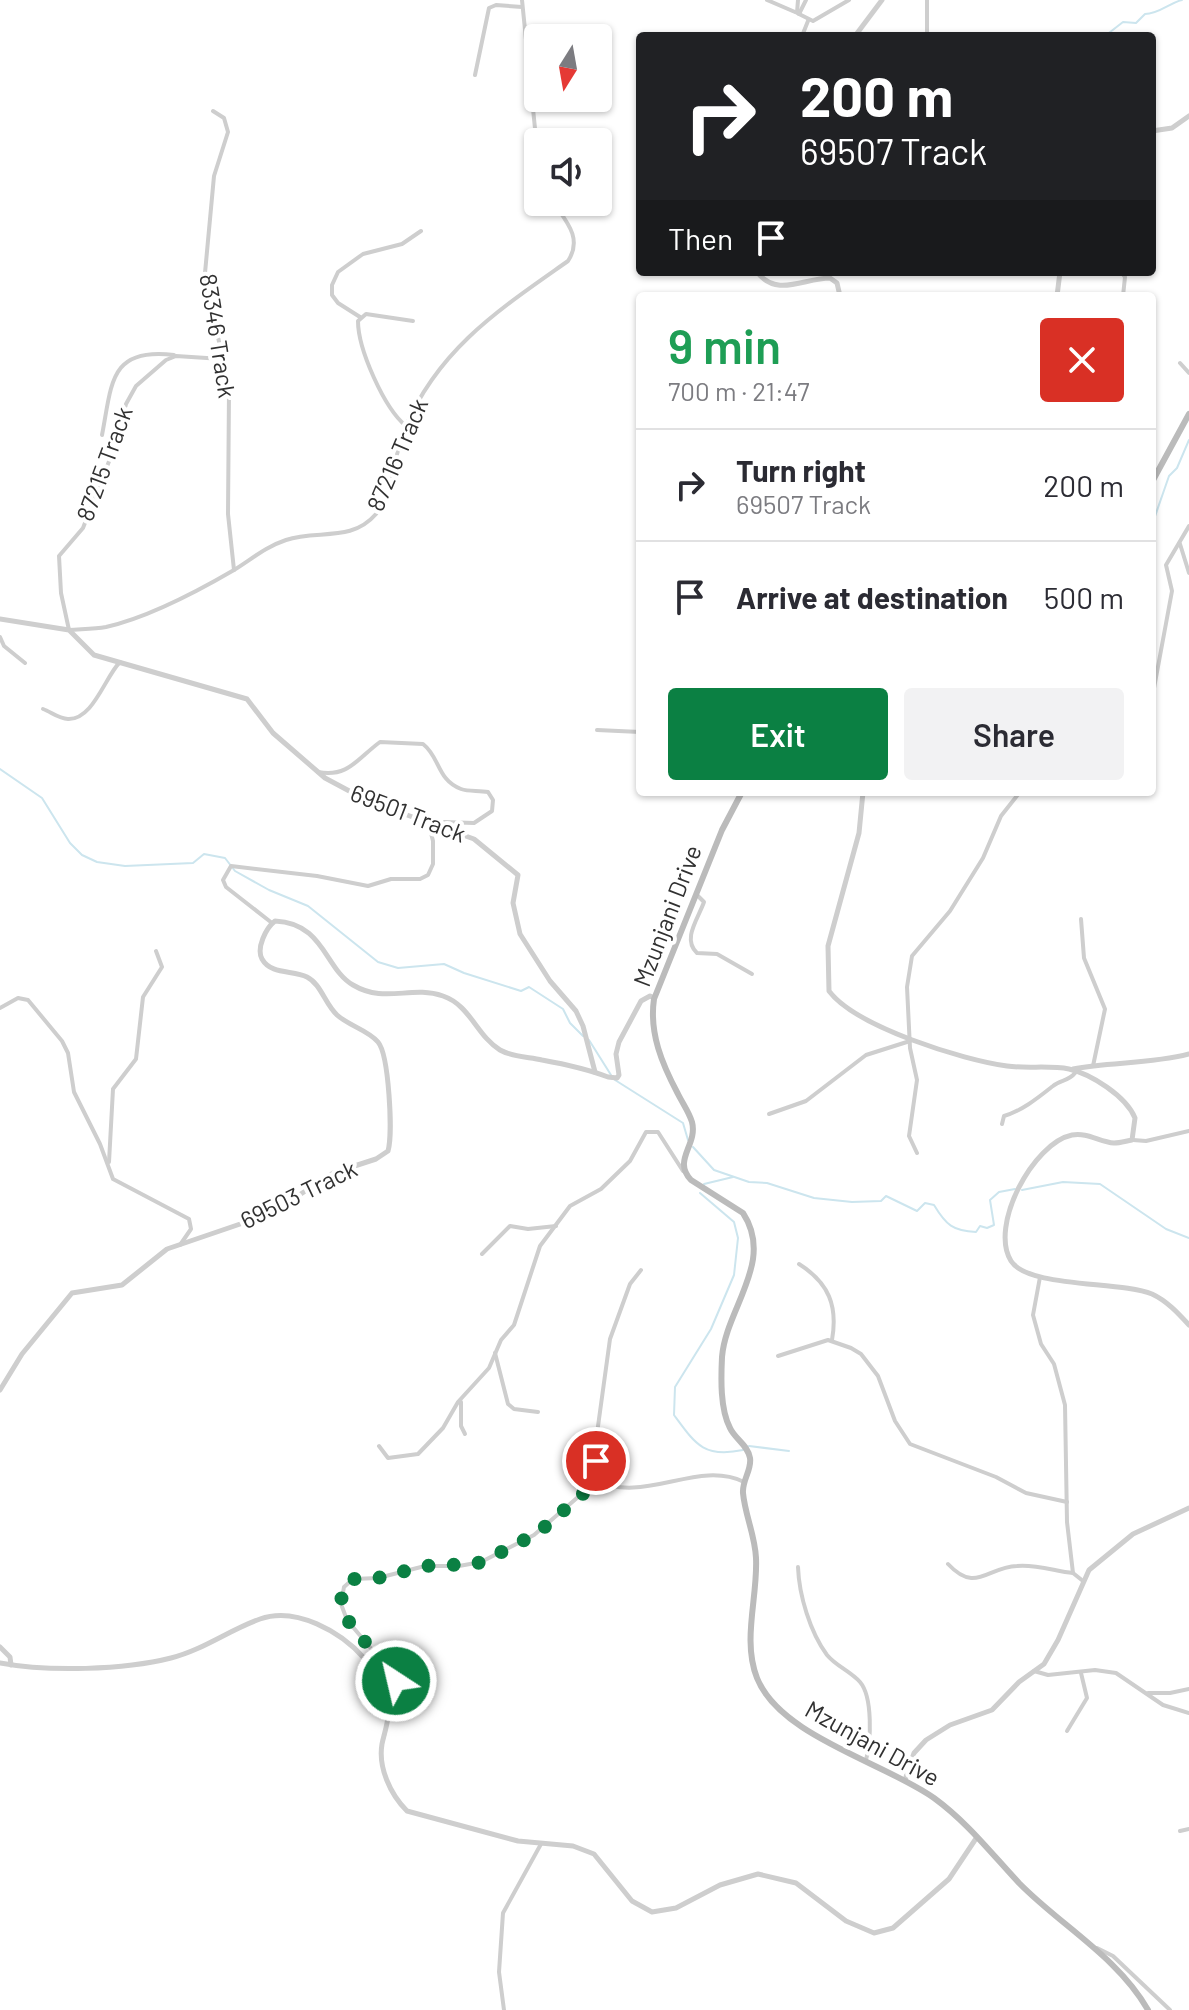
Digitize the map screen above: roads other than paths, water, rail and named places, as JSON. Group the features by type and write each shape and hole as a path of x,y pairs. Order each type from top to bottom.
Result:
{"main road":[{"path":"1156,475 1189,414"},
{"name":"Mzunjani Drive","path":"740,796 722,830 654,999 653,1035 693,1125 683,1159 685,1172 700,1186 739,1209 748,1220 750,1231 752,1275 730,1322 722,1357 725,1415 731,1431 746,1448 750,1459 743,1495 756,1554 752,1651 760,1685 780,1712 802,1727 905,1780 953,1813 1020,1884 1091,1946 1148,2010"}],"street":[{"path":"522,0 535,128"},
{"path":"797,13 798,0"},
{"path":"797,13 806,0"},
{"path":"764,1 797,13 808,21 818,19 849,0"},
{"path":"858,32 882,0"},
{"path":"927,0 927,32"},
{"path":"475,75 489,8 501,5 522,7"},
{"path":"804,32 808,21"},
{"name":"83346 Track","path":"213,111 224,118 228,132 214,176 206,285 230,400 228,514 234,570"},
{"path":"1156,130 1172,128 1189,116"},
{"name":"87216 Track","path":"0,619 69,630 105,627 128,620 234,570 274,543 308,534 337,535 363,526 379,510 406,426 451,352 500,310 568,261 573,251 573,231 563,216"},
{"path":"413,321 370,314 360,317 338,303 332,295 332,285 338,272 355,258 402,244 421,231"},
{"path":"762,276 770,283 787,287 830,278 837,283 839,292"},
{"path":"360,317 358,328 368,363 393,412 406,426"},
{"path":"102,435 112,380 122,365 145,355 222,359"},
{"name":"87215 Track","path":"69,630 61,593 59,556 83,528 115,446 131,393 160,365 176,356"},
{"path":"1180,363 1189,373"},
{"path":"1156,680 1165,615 1172,591 1166,565 1170,553 1180,544 1189,526"},
{"path":"1180,544 1189,573"},
{"name":"69501 Track","path":"69,630 91,653 247,699 273,733 316,772 368,801 474,839 518,875 513,903 520,934 550,981 576,1011 596,1073"},
{"path":"0,637 4,646 25,663"},
{"path":"43,709 62,718 78,716 91,704 120,662"},
{"path":"597,730 636,732"},
{"path":"316,772 338,774 354,765 380,742 423,744 446,779 463,789 488,792 493,800 492,811 480,821 432,825 433,864 428,875 420,879 391,879 368,886 317,876 231,866 225,872 223,883 272,923 285,922 308,933 354,986 379,995 421,991 449,998 464,1008 485,1037 502,1051 618,1077 619,1042 641,1001 650,996 654,999"},
{"path":"863,796 862,822 828,946 827,983 836,1000 846,1009 910,1039 965,1059 1020,1067 1074,1071 1093,1066 1165,1061 1189,1054"},
{"path":"917,1153 909,1136 917,1080 910,1039 907,987 914,951 950,911 983,858 1001,816 1017,796"},
{"path":"696,894 704,902 689,938 691,948 697,953 717,954 752,974"},
{"path":"1081,919 1084,958 1105,1009 1093,1066"},
{"name":"69503 Track","path":"0,1390 22,1354 72,1293 122,1285 167,1249 265,1214 333,1173 382,1157 389,1149 388,1094 381,1047 373,1038 336,1015 311,980 266,964 260,951 272,923"},
{"path":"156,951 162,967 143,997 136,1059 113,1089 109,1165 110,1175 118,1183 190,1220 190,1230 178,1247"},
{"path":"0,1008 18,998 28,1000 62,1041 68,1053 74,1092 109,1165"},
{"path":"769,1114 806,1101 866,1055 910,1039"},
{"path":"1002,1124 1004,1116 1045,1095 1074,1071"},
{"path":"1074,1071 1115,1092 1130,1106 1136,1123 1132,1140"},
{"path":"379,1446 392,1459 418,1454 443,1428 461,1400 489,1368 501,1340 514,1325 537,1252 570,1206 601,1189 630,1161 648,1130 658,1132 685,1172"},
{"path":"1189,1131 1146,1141 1112,1143 1071,1135 1056,1142 1026,1172 1007,1228 1007,1246 1014,1265 1040,1277 1121,1286 1149,1293 1166,1302 1189,1325"},
{"path":"482,1254 510,1226 528,1229 558,1226"},
{"path":"799,1264 817,1278 830,1295 835,1316 832,1340"},
{"path":"641,1270 630,1284 612,1333 595,1448 598,1470 595,1480 540,1531 481,1562 459,1566 425,1566 378,1578 353,1579 347,1583 341,1604 347,1620 395,1677 395,1686 387,1705 381,1763 390,1784 407,1811 481,1832 541,1844 573,1846 596,1855 632,1901 652,1912 666,1912 686,1905 720,1885 758,1874 796,1883 853,1926 874,1933 893,1928 949,1879 978,1836"},
{"path":"1040,1277 1033,1315 1041,1344 1054,1364 1065,1405 1067,1502 1073,1573"},
{"path":"778,1356 832,1340 861,1354 873,1368 901,1435 910,1444 996,1477 1026,1493 1067,1502"},
{"path":"495,1353 505,1399 514,1409 538,1412"},
{"path":"461,1400 461,1426 465,1434"},
{"path":"595,1480 607,1486 644,1488 713,1476 744,1482"},
{"path":"905,1780 914,1753 926,1740 950,1725 992,1710 1052,1653 1083,1581 1094,1565 1133,1534 1189,1508"},
{"path":"948,1564 969,1578 983,1577 1015,1566 1073,1573 1083,1581"},
{"path":"798,1567 800,1589 821,1646 829,1658 859,1681 866,1692 870,1741 866,1760"},
{"path":"0,1663 50,1668 151,1662 202,1648 261,1618 289,1618 318,1624 348,1643 370,1667 387,1705"},
{"path":"0,1647 10,1657 11,1665"},
{"path":"1034,1671 1048,1675 1095,1670 1116,1673 1168,1708 1189,1713"},
{"path":"1067,1731 1087,1698 1081,1673"},
{"path":"1145,1693 1189,1689"},
{"path":"1180,1831 1189,1829"},
{"path":"504,2010 499,1972 503,1913 541,1844"},
{"path":"1091,1946 1113,1956 1170,2010"}],"waterway":[{"path":"1110,32 1123,22 1136,23 1145,14 1182,0"},
{"path":"1156,513 1169,476 1177,468 1189,440"},
{"path":"0,769 42,798 70,843 82,855 97,862 125,866 193,863 204,854 225,858 235,871 269,890 308,906 378,962 398,968 444,964 521,991 529,987 563,1009 570,1023 583,1036"},
{"path":"589,1040 611,1075"},
{"path":"615,1080 683,1123 688,1140"},
{"path":"693,1147 714,1170 749,1182 767,1183 814,1198 852,1202 881,1201 886,1196 917,1211 925,1203 934,1205 951,1226 968,1231 976,1232 980,1226 987,1228 994,1225 990,1200 999,1192 1015,1189"},
{"path":"704,1184 733,1177"},
{"path":"1022,1190 1063,1182 1100,1184 1166,1229 1189,1238"},
{"path":"700,1193 734,1222 738,1238 734,1275 711,1329 675,1387 674,1415 702,1447 719,1452 743,1450"},
{"path":"749,1446 789,1451"}]}
